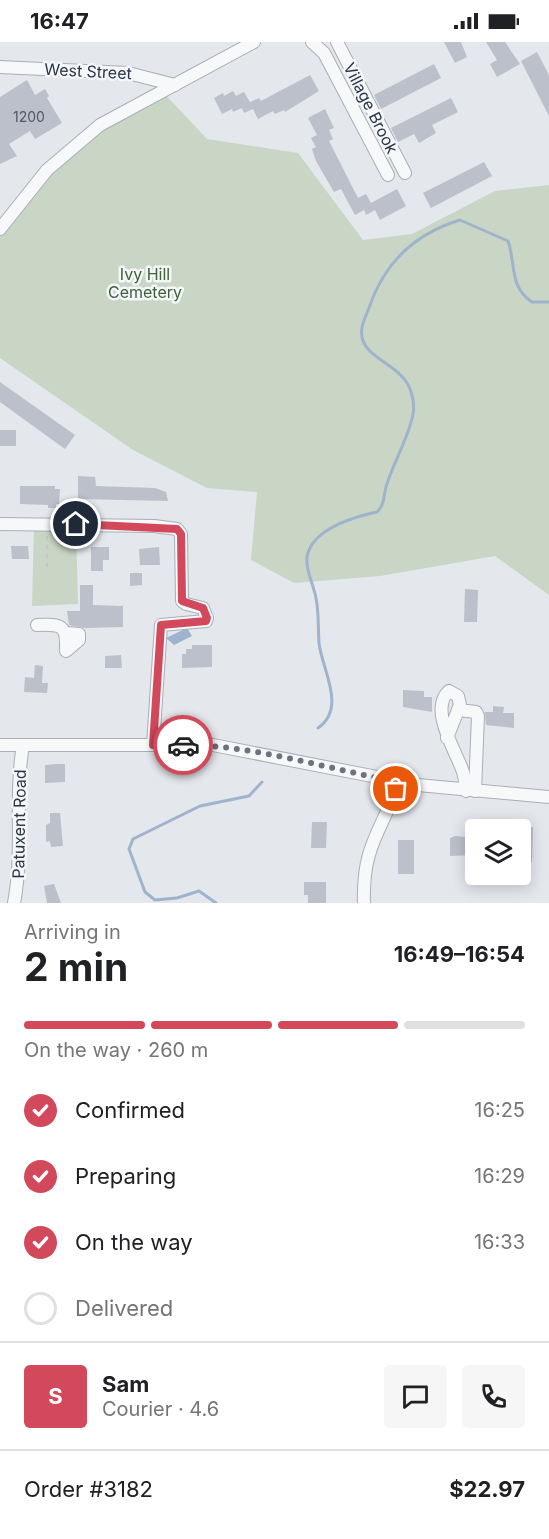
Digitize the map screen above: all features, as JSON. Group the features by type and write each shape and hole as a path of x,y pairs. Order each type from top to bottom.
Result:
{"street":[{"path":"0,229 34,184 62,154 115,116 254,42"},
{"path":"312,42 324,53 388,175"},
{"name":"Village Brook","path":"337,42 405,173"},
{"name":"West Street","path":"0,67 128,73 175,85"},
{"path":"0,524 154,526 177,529 181,534 182,601 203,608 207,618 206,621 161,625 153,745"},
{"path":"37,625 53,624 63,628 67,633"},
{"path":"447,738 458,710 458,696 449,691 444,700 447,738 470,791"},
{"path":"458,710 472,711 478,716 470,791"},
{"path":"0,745 213,745 399,782 470,791 549,797"},
{"name":"Patuxent Road","path":"14,903 19,868 18,782 22,745"},
{"path":"364,903 365,863 372,841 399,782"}],"path":[{"path":"46,524 47,567"}],"green space":[{"name":"Ivy Hill Cemetery","path":"162,91 207,139 298,153 363,240 412,234 495,191 549,185 549,595 495,556 380,576 294,583 251,560 257,492 207,488 133,450 0,358 0,229 87,135"},
{"path":"34,524 76,524 78,604 32,606"}],"water":[{"path":"187,628 192,636 174,645 166,638"}],"building":[{"path":"444,42 461,42 467,57 455,63"},
{"path":"486,42 505,42 520,64 497,77 490,64 497,60"},
{"path":"537,52 549,75 549,116 521,61"},
{"path":"434,64 441,78 381,109 374,95"},
{"path":"310,75 319,91 285,112 284,110 275,114 273,111 258,119 253,109 244,113 242,108 233,112 232,109 222,114 214,98 233,91 236,96 244,92 250,102 259,98 261,101"},
{"path":"27,80 35,95 45,89 49,96 47,98 62,123 35,139 30,131 9,144 17,156 0,164 0,97"},
{"path":"451,98 458,112 432,125 436,133 419,143 414,134 398,142 391,128"},
{"path":"325,109 334,128 329,130 333,139 329,141 358,198 366,194 371,203 397,189 406,206 380,220 375,210 366,215 364,210 355,215 341,189 334,192 316,161 312,149 316,147 311,138 317,135 308,118"},
{"path":"484,162 492,176 431,208 423,193"},
{"path":"0,382 75,435 65,449 0,402"},
{"path":"0,430 16,430 16,446 0,446"},
{"path":"78,476 95,477 96,486 155,488 166,492 168,501 78,499"},
{"path":"20,486 55,486 55,489 60,489 59,504 56,504 56,508 48,508 48,505 20,504"},
{"path":"11,546 28,546 29,559 12,559"},
{"path":"91,547 109,547 109,560 103,560 103,571 91,571"},
{"path":"159,547 160,565 140,565 139,549"},
{"path":"130,573 142,573 142,585 130,586"},
{"path":"80,585 93,585 93,605 123,606 123,627 85,628 69,625 67,611 80,611"},
{"path":"465,589 478,590 477,622 464,622"},
{"path":"192,645 212,645 212,667 182,668 182,654 186,654 186,649 192,649"},
{"path":"121,655 122,668 105,668 105,656"},
{"path":"35,665 43,666 42,683 48,683 47,693 24,692 25,677 34,678"},
{"path":"403,690 424,691 424,697 432,697 432,712 403,707"},
{"path":"493,706 504,707 503,713 514,713 514,728 486,725 485,712 493,712"},
{"path":"65,764 65,782 45,783 45,765"},
{"path":"50,813 60,813 63,846 51,847 50,841 46,842 46,825 50,823"},
{"path":"312,822 327,822 326,848 311,848"},
{"path":"531,827 533,827 532,862"},
{"path":"465,837 465,855 450,856 450,838"},
{"path":"398,840 414,840 414,874 398,874"},
{"path":"304,882 326,882 326,903 308,903 308,895 304,895"},
{"path":"54,884 61,903 47,903 44,886"}],"waterway":[{"path":"318,728 326,720 331,710 332,699 319,643 315,593 307,567 310,547 325,532 335,526 380,509 414,410 413,398 403,377 372,353 362,339 364,321 383,277 392,264 415,242 428,233 460,220 508,241 514,274 520,289 532,302 549,302"},
{"path":"216,903 199,891 177,898 155,900 145,892 129,849 133,839 200,806 249,796 262,782"}],"way so far":[{"path":"183,745 213,745 266,754 399,782 396,789"}],"route":[{"path":"76,524 154,526 177,529 181,534 182,601 203,608 207,618 206,621 169,622 161,625 158,631 153,745 183,745"}]}
